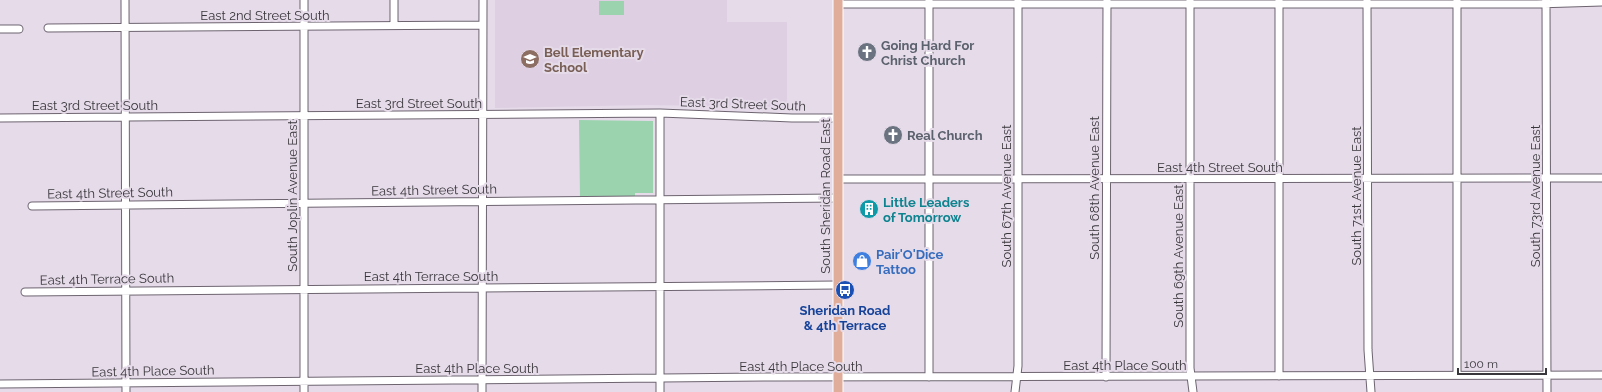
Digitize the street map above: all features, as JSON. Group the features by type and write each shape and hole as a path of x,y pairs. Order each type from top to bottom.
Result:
{"main road":[{"name":"South Sheridan Road East","path":"838,2 838,392"}],"street":[{"path":"125,0 126,392"},
{"name":"South Joplin Avenue East","path":"304,0 304,392"},
{"path":"394,0 394,25"},
{"path":"482,392 483,0"},
{"path":"838,2 1602,2"},
{"path":"929,2 929,377"},
{"name":"South 67th Avenue East","path":"1015,392 1018,366 1018,2"},
{"name":"South 68th Avenue East","path":"1106,377 1107,2"},
{"name":"South 69th Avenue East","path":"1190,2 1191,376 1193,392"},
{"path":"1279,2 1279,376"},
{"name":"South 71st Avenue East","path":"1367,2 1369,376 1371,392"},
{"path":"1457,2 1457,375"},
{"name":"South 73rd Avenue East","path":"1546,2 1547,392"},
{"name":"East 2nd Street South","path":"48,28 483,25"},
{"path":"0,29 19,29"},
{"path":"660,113 660,392"},
{"name":"East 3rd Street South","path":"0,118 660,113 792,118 838,118"},
{"name":"East 4th Street South","path":"838,179 1602,178"},
{"name":"East 4th Street South","path":"32,206 837,198"},
{"name":"East 4th Terrace South","path":"26,292 837,285"},
{"name":"East 4th Place South","path":"0,384 929,377 1602,375"}],"shaded area":[{"path":"495,0 727,0 727,22 787,22 787,107 646,105 495,108"}],"green space":[{"path":"599,1 624,1 624,15 599,15"},
{"path":"579,120 653,121 653,193 635,193 635,196 580,197"}],"place":[{"name":"Going Hard For Christ Church","path":"867,52"},
{"name":"Bell Elementary School","path":"530,59"},
{"name":"Real Church","path":"893,135"},
{"name":"Little Leaders of Tomorrow","path":"869,209"},
{"name":"Pair'O'Dice Tattoo","path":"862,261"},
{"name":"Sheridan Road & 4th Terrace","path":"845,290"}]}
